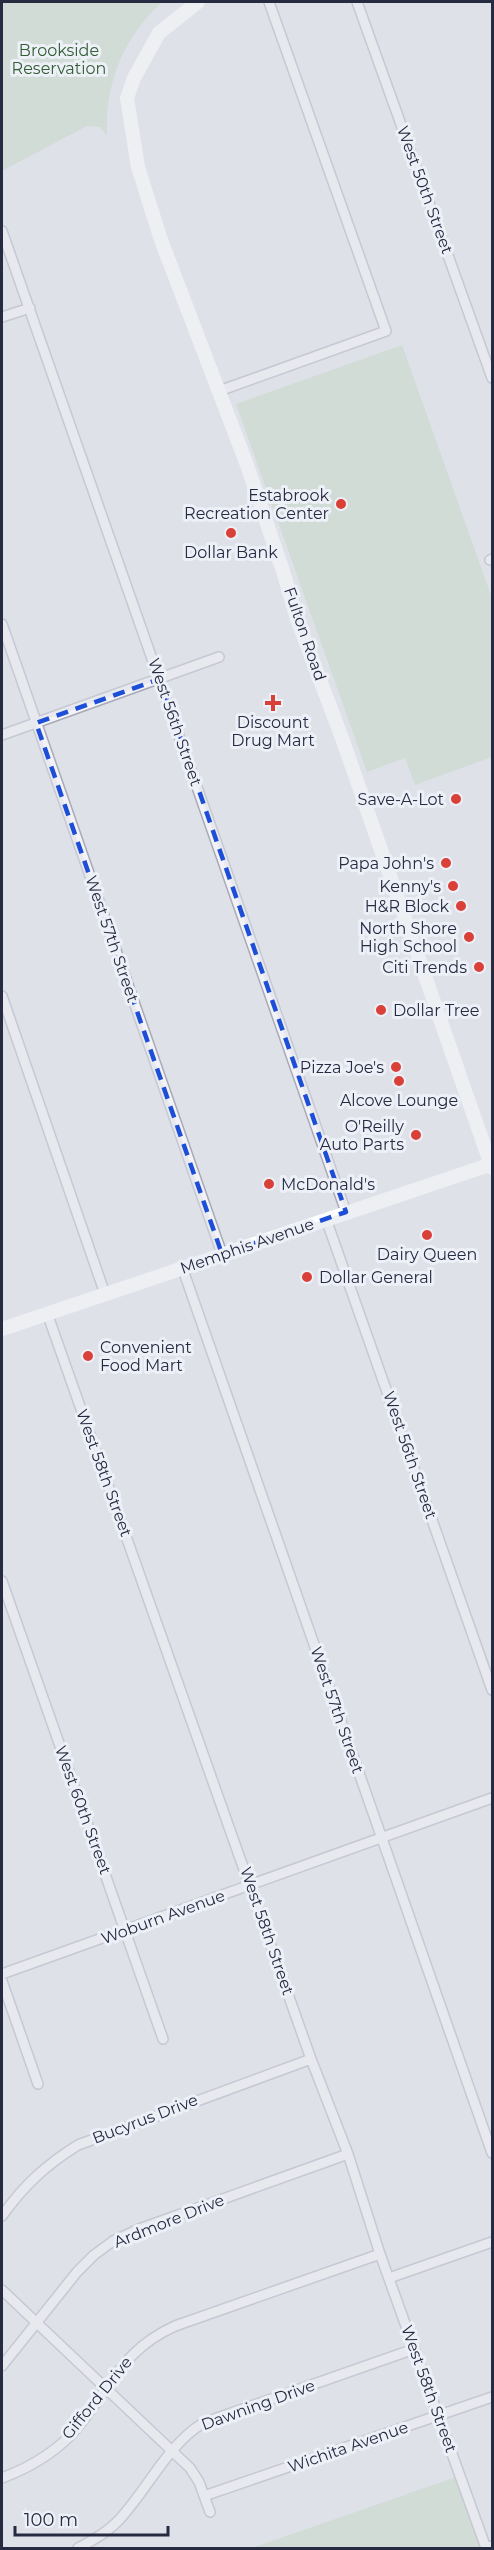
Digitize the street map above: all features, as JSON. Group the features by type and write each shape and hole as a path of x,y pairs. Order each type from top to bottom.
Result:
{"main road":[{"name":"Fulton Road","path":"198,2 159,33 134,78 127,98 138,166 162,240 284,571 297,619 342,738 492,1166"},
{"name":"Memphis Avenue","path":"2,1329 346,1212 492,1166"}],"street":[{"path":"219,391 386,331 269,2"},
{"name":"West 50th Street","path":"357,2 492,378"},
{"name":"West 56th Street","path":"2,231 346,1212"},
{"path":"2,317 30,308"},
{"name":"West 57th Street","path":"2,624 222,1254"},
{"path":"2,735 219,657"},
{"path":"2,996 105,1294"},
{"name":"West 56th Street","path":"326,1219 492,1690"},
{"name":"West 57th Street","path":"183,1267 492,2153"},
{"name":"West 58th Street","path":"47,1313 252,1885 311,2059 348,2154 380,2254 486,2548"},
{"name":"West 60th Street","path":"2,1581 163,2040"},
{"name":"Woburn Avenue","path":"2,1974 492,1798"},
{"path":"2,1981 38,2084"},
{"name":"Bucyrus Drive","path":"2,2216 29,2182 50,2163 78,2145 311,2059"},
{"name":"Ardmore Drive","path":"2,2366 77,2272 94,2254 113,2241 139,2229 348,2154"},
{"path":"389,2278 492,2242"},
{"name":"Gifford Drive","path":"2,2478 40,2461 56,2449 77,2428 127,2359 151,2338 175,2326 380,2254"},
{"path":"2,2290 36,2325 107,2388 190,2468 199,2482 210,2512"},
{"name":"Dawning Drive","path":"78,2548 102,2535 117,2522 185,2434 203,2423 414,2349"},
{"name":"Wichita Avenue","path":"204,2496 492,2397"},
{"path":"486,2548 492,2546"}],"highlighted area":[{"path":"160,679 346,1212 222,1254 36,723"}],"green space":[{"name":"Brookside Reservation","path":"2,2 162,2 137,31 119,63 109,98 107,136 100,127 87,126 2,171"},
{"path":"402,345 492,598 492,757 415,785 405,758 367,772 236,404"},
{"path":"456,2477 480,2548 252,2548"}],"place":[{"name":"Estabrook Recreation Center","path":"341,504"},
{"name":"Dollar Bank","path":"231,533"},
{"name":"Discount Drug Mart","path":"273,703"},
{"name":"Save-A-Lot","path":"456,799"},
{"name":"Papa John's","path":"446,863"},
{"name":"Kenny's","path":"453,886"},
{"name":"H&R Block","path":"461,906"},
{"name":"North Shore High School","path":"469,937"},
{"name":"Citi Trends","path":"479,967"},
{"name":"Dollar Tree","path":"381,1010"},
{"name":"Pizza Joe's","path":"396,1067"},
{"name":"Alcove Lounge","path":"399,1081"},
{"name":"O'Reilly Auto Parts","path":"416,1135"},
{"name":"McDonald's","path":"269,1184"},
{"name":"Dairy Queen","path":"427,1235"},
{"name":"Dollar General","path":"307,1277"},
{"name":"Convenient Food Mart","path":"88,1356"}]}
